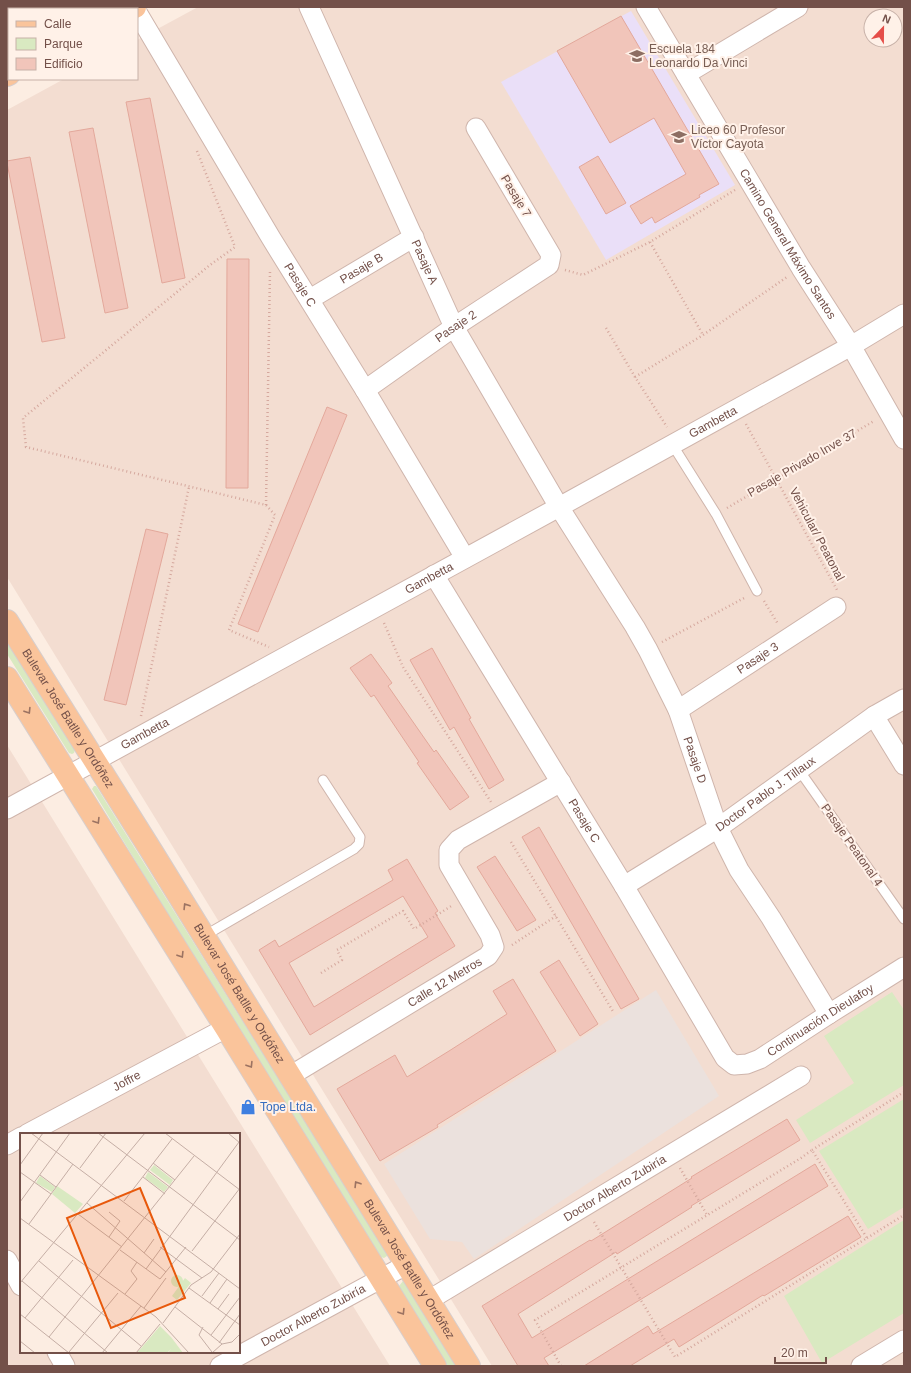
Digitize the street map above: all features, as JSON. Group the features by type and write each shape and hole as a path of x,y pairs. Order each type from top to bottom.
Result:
{"main road":[{"name":"Bulevar José Batlle y Ordóñez","path":"7,621 204,936 469,1366"},
{"path":"7,678 435,1366"}],"street":[{"name":"Pasaje A","path":"309,7 454,327 559,507"},
{"name":"Camino General Máximo Santos","path":"646,7 801,268 851,346 904,439"},
{"path":"686,74 798,7"},
{"name":"Pasaje C","path":"138,14 271,238 310,299 465,558"},
{"name":"Pasaje 7","path":"476,128 551,254 549,265"},
{"name":"Pasaje B","path":"310,299 414,237"},
{"name":"Pasaje 2","path":"365,390 454,327 549,265"},
{"name":"Gambetta","path":"7,809 851,346 904,314"},
{"name":"Pasaje D","path":"559,507 635,627 678,710 718,828 739,870 771,918 829,1014"},
{"name":"Pasaje C","path":"434,575 624,886 725,1058 734,1065"},
{"name":"Pasaje 3","path":"678,710 836,607"},
{"name":"Doctor Pablo J. Tillaux","path":"624,886 718,828 874,716 904,699"},
{"path":"874,716 904,765"},
{"name":"Calle 12 Metros","path":"290,1076 488,956 494,947 490,935 449,865 449,850 458,840 561,782"},
{"name":"Continuación Dieulafoy","path":"734,1065 747,1064 760,1059 904,967"},
{"name":"Joffre","path":"29,1133 226,1028"},
{"name":"Doctor Alberto Zubiría","path":"429,1300 801,1076"},
{"path":"7,1145 20,1138"},
{"path":"7,1260 20,1284"},
{"name":"Doctor Alberto Zubiría","path":"220,1366 406,1265"},
{"path":"861,1366 904,1340"},
{"path":"58,1353 64,1366"}],"lane":[{"path":"674,443 716,514 757,591"},
{"name":"Pasaje Peatonal 4","path":"799,770 904,919"},
{"path":"204,936 354,849 359,844 360,837 323,780"}],"path":[{"path":"196,148 235,247 210,264 23,418 26,447 266,505 275,515 230,630 269,646 266,667"},
{"path":"549,265 583,275 650,242 750,181"},
{"path":"650,242 703,335"},
{"path":"635,377 703,335 801,268"},
{"path":"266,505 270,269"},
{"path":"606,328 674,443"},
{"name":"Vehicular/ Peatonal","path":"737,408 840,596 836,607"},
{"name":"Pasaje Privado Inve 37","path":"716,514 889,413"},
{"path":"140,718 189,486"},
{"path":"648,650 757,591 787,639"},
{"path":"376,606 402,667 500,816"},
{"path":"511,842 614,1013"},
{"path":"321,973 342,960 337,950 402,911 414,929 468,897"},
{"path":"494,947 510,946 556,916"},
{"path":"561,1366 535,1320 904,1092"},
{"path":"812,1150 867,1238"},
{"path":"672,1154 707,1215"},
{"path":"584,1206 675,1357 904,1215"}],"shaded area":[{"path":"7,7 85,7 8,8 7,48"},
{"path":"198,7 904,7 904,1366 492,1366 7,577 7,110 62,80 138,80 138,39"},
{"path":"631,11 735,185 606,260 501,82"},
{"path":"7,745 390,1366 7,1366"},
{"path":"656,990 719,1096 474,1259 462,1242 430,1239 384,1164"}],"green space":[{"path":"7,640 75,750 74,753 69,753 7,654"},
{"path":"96,786 387,1253 387,1256 384,1258 381,1257 150,885 92,789"},
{"path":"892,992 904,1010 904,1085 810,1143 796,1120 854,1083 824,1036"},
{"path":"904,1099 904,1207 868,1229 819,1151"},
{"path":"904,1220 904,1313 822,1363 784,1296"},
{"path":"403,1281 406,1282 457,1366 447,1366 399,1286"}],"building":[{"path":"621,16 719,184 699,195 700,197 655,223 652,217 641,224 630,206 686,174 654,118 610,143 557,51"},
{"path":"150,98 185,278 162,283 126,102"},
{"path":"93,128 128,308 105,313 69,132"},
{"path":"598,156 626,203 606,214 579,167"},
{"path":"30,157 65,338 42,342 7,163 7,161"},
{"path":"227,259 249,259 248,488 226,488"},
{"path":"327,407 347,415 258,632 238,624"},
{"path":"146,529 168,534 126,705 104,700"},
{"path":"432,648 471,718 469,719 504,780 489,789 454,727 450,730 410,660"},
{"path":"371,654 392,683 388,686 434,752 436,750 469,797 450,810 417,763 419,762 374,695 371,697 350,668"},
{"path":"539,827 639,999 621,1009 522,837"},
{"path":"495,856 536,920 517,931 477,867"},
{"path":"407,859 438,911 435,913 455,946 310,1035 259,950 275,940 279,947 393,880 388,870","holes":["403,896 428,937 314,1007 289,963"]},
{"path":"559,960 598,1024 580,1036 540,972"},
{"path":"513,979 556,1051 437,1125 438,1127 380,1161 337,1089 395,1055 407,1077 449,1051 507,1014 493,991"},
{"path":"787,1119 800,1140 691,1206 692,1207 617,1254 616,1252 518,1314 532,1338 815,1164 828,1186 544,1358 549,1366 518,1366 482,1306 590,1240 591,1241 692,1178 691,1177"},
{"path":"848,1216 861,1237 679,1347 674,1339 630,1366 584,1366 648,1326 653,1334"}],"place":[{"name":"Escuela 184 Leonardo Da Vinci","path":"637,56"},
{"name":"Liceo 60 Profesor Víctor Cayota","path":"679,137"},
{"name":"Tope Ltda.","path":"248,1107"}]}
